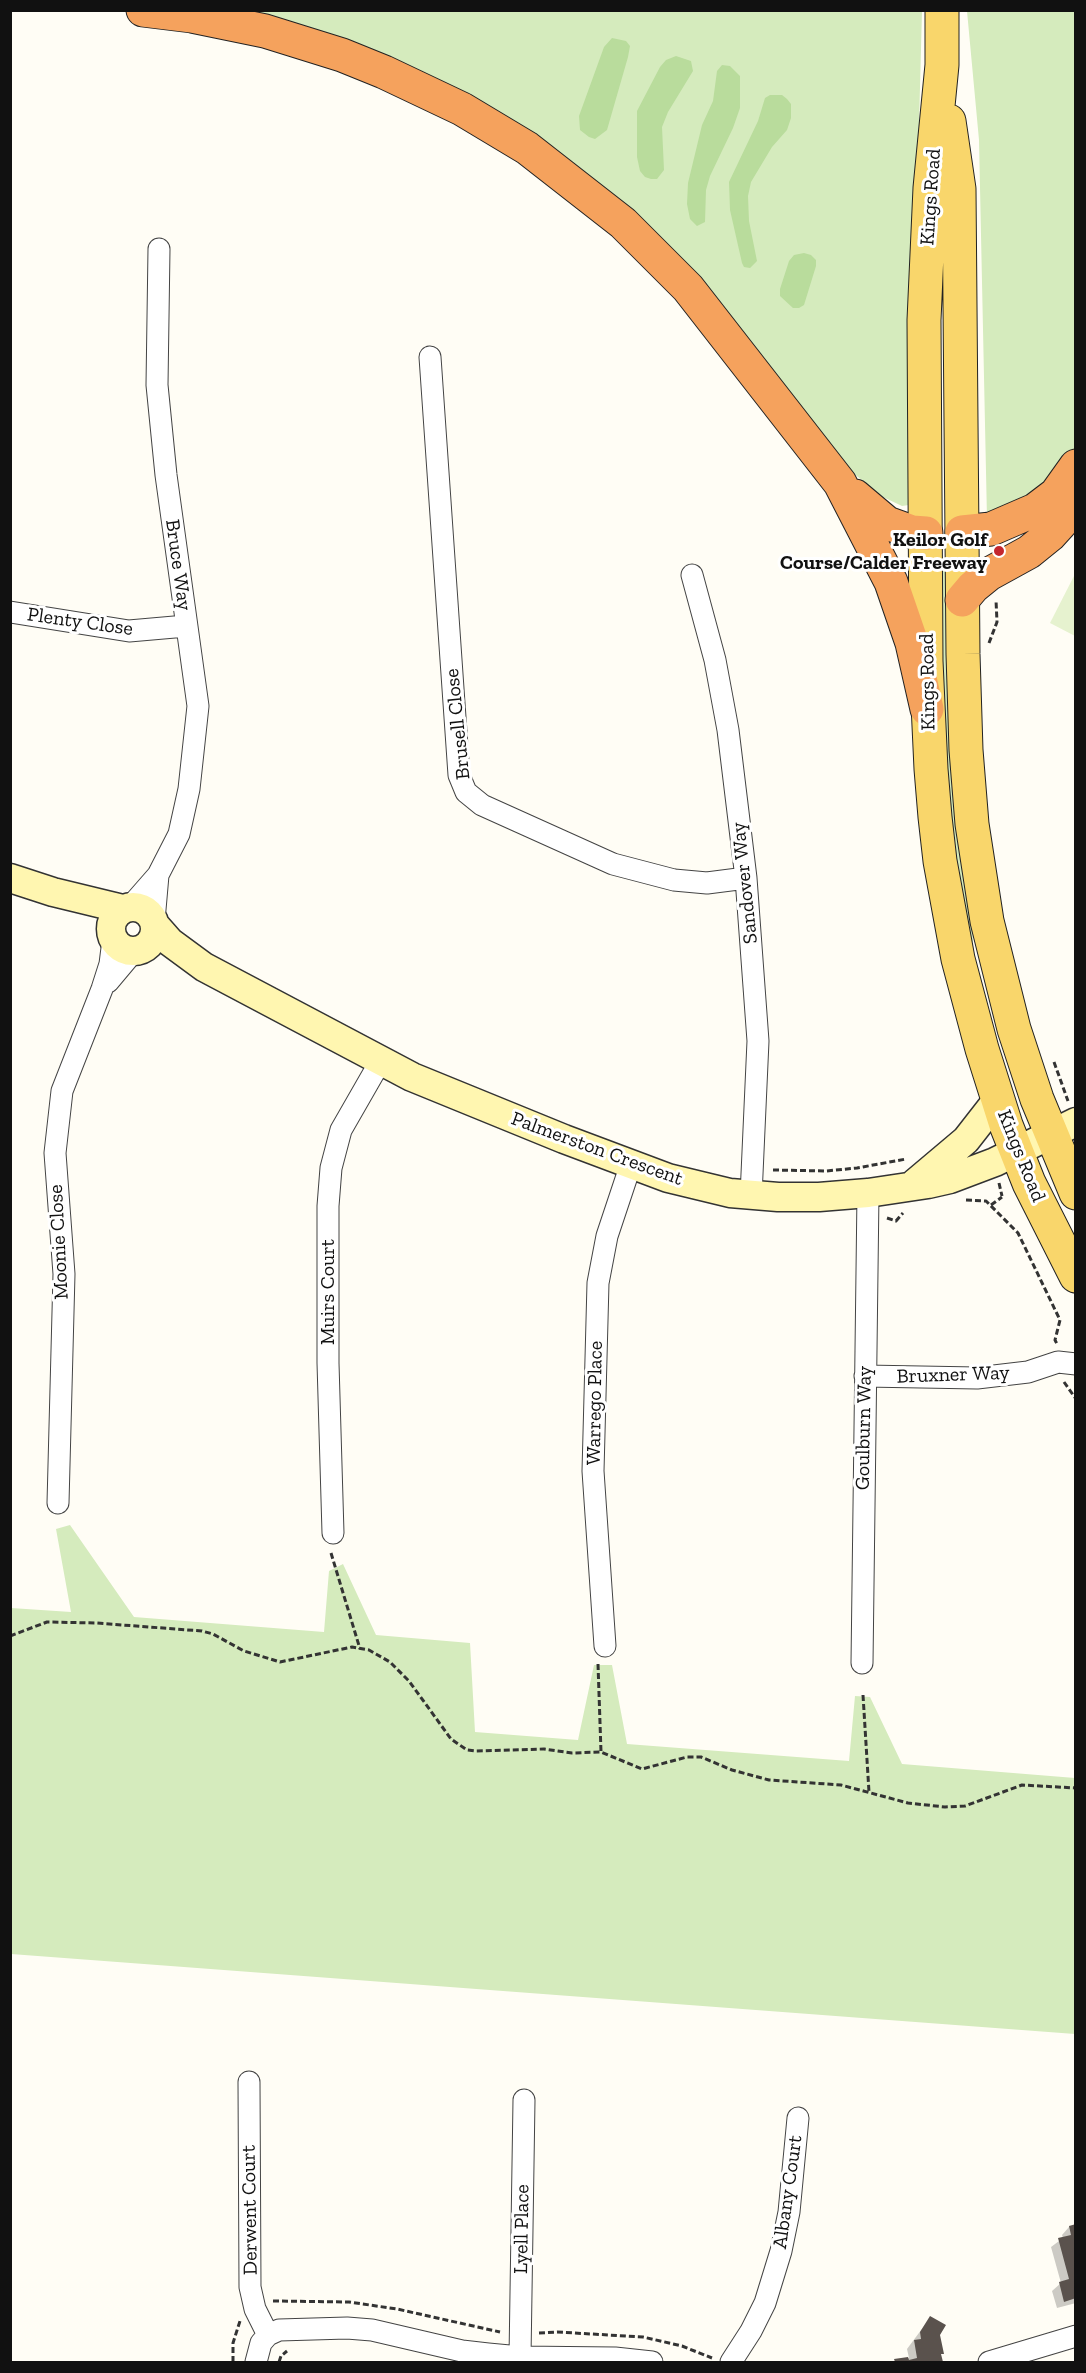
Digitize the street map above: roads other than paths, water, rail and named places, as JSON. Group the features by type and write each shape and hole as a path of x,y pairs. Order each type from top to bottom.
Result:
{"highway":[{"path":"143,10 230,23 265,31 342,55 452,104 527,148 623,223 688,288 840,483 891,582 912,643 927,709"},
{"path":"962,532 991,529 1035,510 1056,494 1076,466"},
{"path":"840,483 887,523 906,531 926,532"},
{"path":"963,600 973,587 990,574 1029,552 1050,535 1060,524 1076,496"}],"main road":[{"name":"Kings Road","path":"942,10 942,65 930,188 926,259 924,398 927,709 935,817 948,905 972,1012 998,1099 1006,1157 1033,1193 1076,1276"},
{"name":"Kings Road","path":"942,65 958,189 964,715 968,783 982,894 996,962 1017,1038 1063,1128 1076,1193"},
{"path":"926,532 962,532"}],"street":[{"name":"Bruce Way","path":"119,922 158,875 178,834 190,777 198,706 166,475 157,385 159,249"},
{"name":"Brusell Close","path":"430,357 459,776 466,792 482,805 613,864 674,880 707,883 746,878"},
{"name":"Sandover Way","path":"692,575 715,660 728,730 746,878 758,1041 751,1183"},
{"name":"Plenty Close","path":"10,612 129,631 186,626"},
{"name":"Bruce Way","path":"148,936 158,875"},
{"path":"10,878 53,892 99,921 119,922 145,910 148,936 124,950 119,922"},
{"name":"Moonie Close","path":"58,1503 64,1274 54,1153 62,1090 102,989 119,922"},
{"name":"Palmerston Crescent","path":"148,936 162,952 204,967 380,1062 445,1091 631,1164 688,1183 730,1193 751,1183 868,1205 906,1200 950,1179 1006,1157 1063,1128"},
{"name":"Moonie Close","path":"102,989 148,936"},
{"name":"Muirs Court","path":"333,1533 328,1363 328,1228 331,1168 341,1130 380,1062"},
{"path":"906,1200 966,1140 998,1099"},
{"name":"Warrego Place","path":"605,1646 593,1471 598,1283 607,1236 631,1164"},
{"name":"Goulburn Way","path":"862,1663 868,1205"},
{"name":"Bruxner Way","path":"865,1376 977,1378 1028,1372 1058,1362 1070,1363"},
{"name":"Derwent Court","path":"249,2082 250,2287 254,2307 268,2335"},
{"name":"Lyell Place","path":"520,2357 524,2100"},
{"name":"Albany Court","path":"731,2362 751,2331 765,2302 781,2252 789,2212 798,2118"},
{"path":"256,2362 261,2343 268,2335 279,2330 347,2328 372,2330 462,2351 520,2357 615,2358 652,2362"},
{"path":"989,2362 1076,2336"}],"place":[{"name":"Keilor Golf Course/Calder Freeway","path":"999,551"}]}
